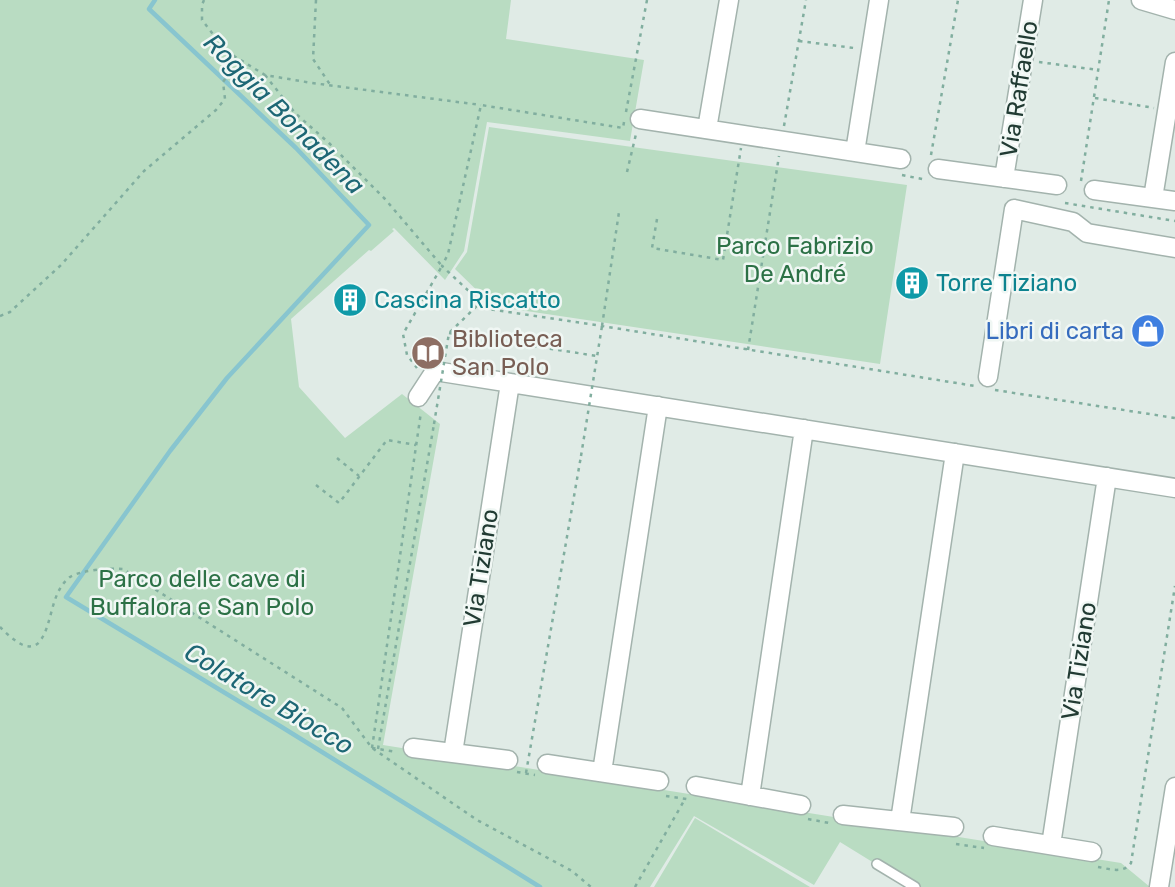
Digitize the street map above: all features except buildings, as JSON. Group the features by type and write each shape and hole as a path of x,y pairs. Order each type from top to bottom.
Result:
{"street":[{"path":"707,129 729,0"},
{"path":"855,152 879,0"},
{"name":"Via Raffaello","path":"1004,178 1033,0"},
{"path":"1141,0 1175,10"},
{"path":"1153,198 1175,62"},
{"path":"638,125 707,129 901,159"},
{"name":"Via Raffaello","path":"935,161 1004,178 1057,185"},
{"path":"1086,191 1175,201"},
{"path":"989,385 1014,209 1073,222 1087,233 1175,248"},
{"path":"418,397 435,371 1175,488"},
{"name":"Via Tiziano","path":"453,753 510,383"},
{"path":"602,772 658,406"},
{"path":"750,796 804,429"},
{"path":"900,821 955,453"},
{"name":"Via Tiziano","path":"1051,845 1107,477"},
{"path":"409,751 453,753 510,765"},
{"path":"543,770 602,772 659,788"},
{"path":"1159,887 1175,788"},
{"path":"690,793 750,796 804,812"},
{"path":"839,820 900,821 956,835"},
{"path":"989,842 1051,845 1093,859"}],"lane":[{"path":"877,864 915,887"}],"path":[{"path":"204,0 202,20 219,42 234,56 265,75 295,113 385,199 442,266 488,309 989,385 1175,418"},
{"path":"316,0 313,59 331,86"},
{"path":"265,75 623,128 647,0"},
{"path":"748,350 806,0"},
{"path":"935,161 958,0"},
{"path":"1086,191 1094,98 1109,0"},
{"path":"799,41 871,51"},
{"path":"0,316 10,312 61,265 144,171 216,110 225,99 223,82 229,74 239,69 234,56"},
{"path":"1023,59 1098,71"},
{"path":"1094,98 1167,110"},
{"path":"428,381 407,355 403,334 449,254 481,105"},
{"path":"627,173 638,125"},
{"path":"657,219 652,248 723,260 741,148"},
{"path":"526,773 581,456 619,212"},
{"path":"378,749 449,333 481,302"},
{"path":"449,333 597,356"},
{"path":"372,748 422,415 418,397"},
{"path":"316,485 339,503 387,440 417,445"},
{"path":"337,458 360,476"},
{"path":"0,627 23,645 28,647 38,643 57,596 70,577 120,569 132,573 342,708 372,748 477,820 572,871 591,887"},
{"path":"1093,859 1120,871 1127,869 1131,863 1175,586"},
{"path":"372,748 409,751"},
{"path":"510,765 526,773 543,770"},
{"path":"635,887 690,793 659,788"},
{"path":"804,812 839,820"},
{"path":"956,835 989,842"}],"green space":[{"name":"Parco delle cave di Buffalora e San Polo","path":"0,0 511,0 506,39 644,60 630,141 487,122 464,251 445,280 394,228 394,231 291,319 299,387 345,438 402,394 440,424 383,745 1121,863 1150,887 913,887 840,842 814,885 694,816 650,887 0,887"},
{"name":"Parco Fabrizio De André","path":"489,127 907,185 880,364 493,306 455,269 467,252"},
{"path":"695,818 810,887 654,887"}],"waterway":[{"name":"Colatore Biocco","path":"155,0 149,9 296,148 369,225 227,378 170,451 66,597 540,887"}],"place":[{"name":"Torre Tiziano","path":"912,283"},
{"name":"Cascina Riscatto","path":"350,300"},
{"name":"Libri di carta","path":"1148,331"},
{"name":"Biblioteca San Polo","path":"428,353"}],"water label":[{"name":"Roggia Bonadena","path":"284,114"}]}
